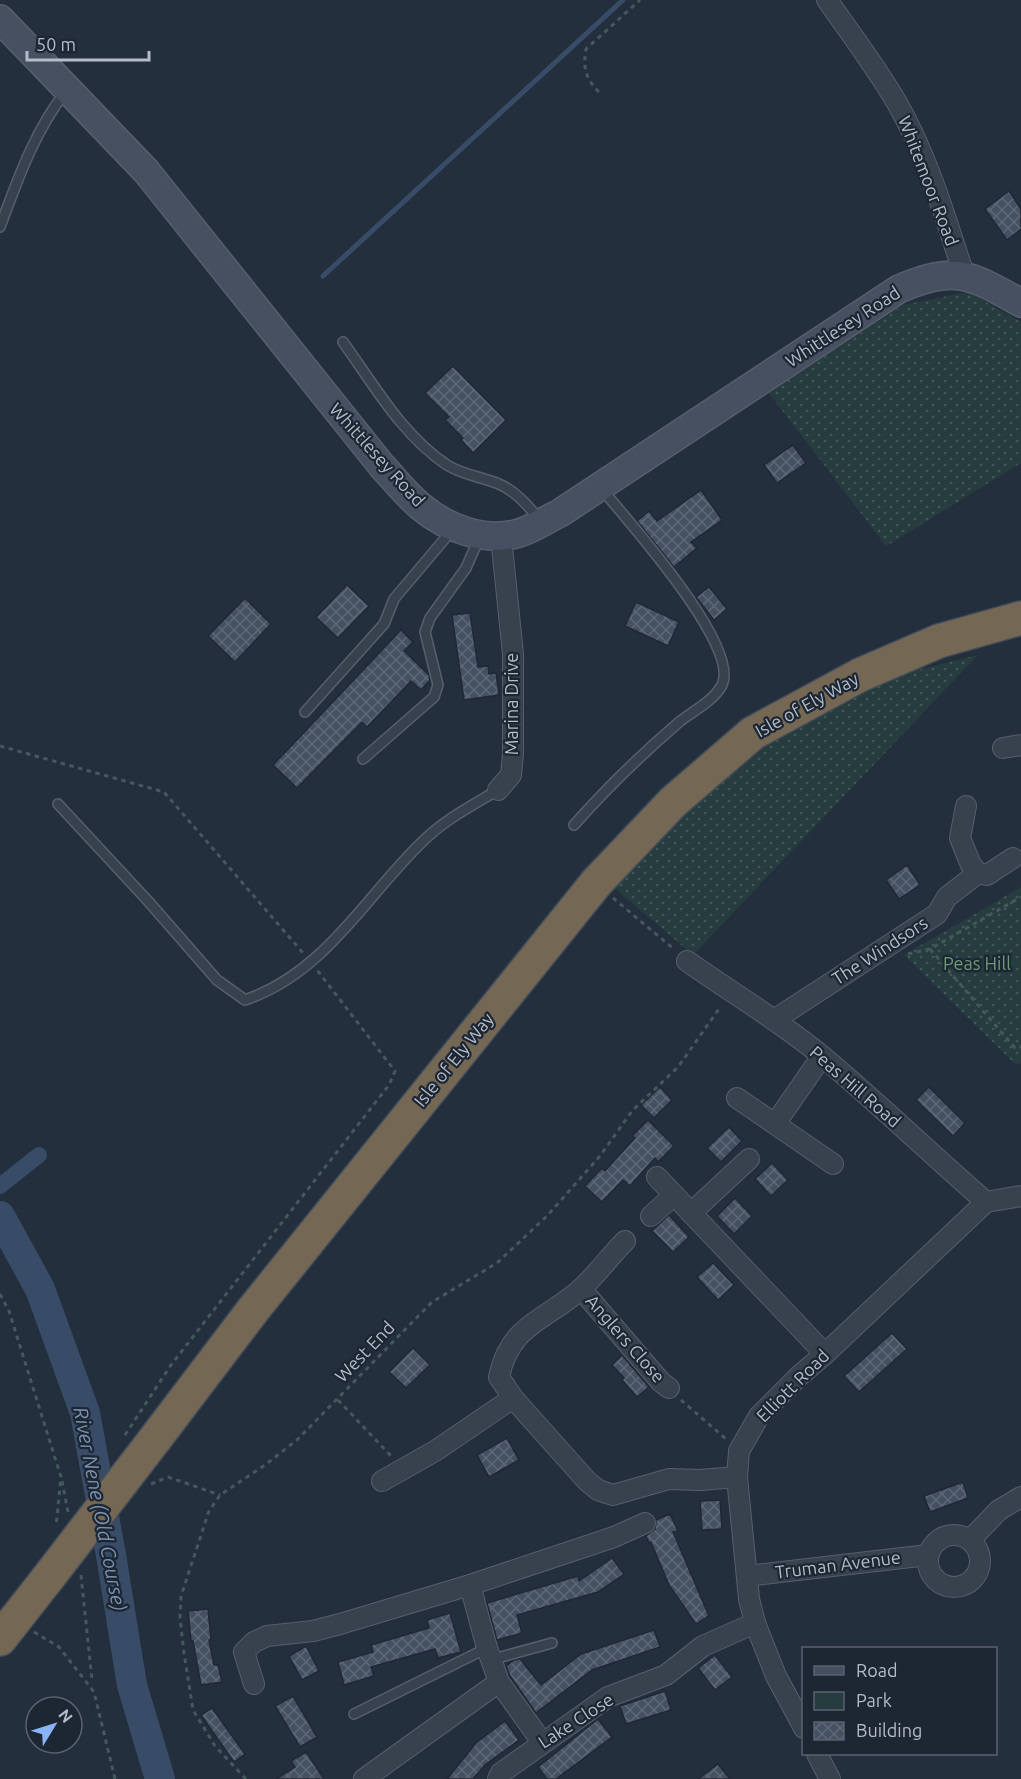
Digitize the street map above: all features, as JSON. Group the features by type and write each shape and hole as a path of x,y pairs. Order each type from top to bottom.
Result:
{"highway":[{"name":"Isle of Ely Way","path":"8,1630 51,1574 140,1438 253,1310 596,883 673,802 753,734 870,671 939,641 1021,618"}],"street":[{"name":"Whitemoor Road","path":"827,0 898,104 912,132 964,275"},
{"name":"Whittlesey Road","path":"0,19 146,171 382,466 420,506 455,528 491,536 521,533 560,513 899,289 933,277 964,275 1021,303"},
{"name":"Marina Drive","path":"491,536 513,654 511,775 498,790"},
{"path":"966,806 960,838 970,865 978,873"},
{"name":"The Windsors","path":"774,1020 937,914 947,897 978,873 987,875 1013,858"},
{"name":"Peas Hill Road","path":"687,961 774,1020 822,1056 986,1202"},
{"path":"775,1124 822,1056"},
{"path":"737,1098 833,1164"},
{"path":"691,1213 749,1159"},
{"path":"657,1177 825,1354"},
{"path":"651,1216 674,1195"},
{"path":"986,1202 1021,1196"},
{"name":"Elliott Road","path":"802,1724 776,1676 755,1623 749,1599 737,1477 739,1451 759,1416 986,1202"},
{"path":"625,1241 580,1289 537,1319 513,1341 503,1358 499,1377 513,1398 587,1481 598,1490 613,1495 669,1479 700,1480 737,1477"},
{"name":"Anglers Close","path":"580,1289 661,1382 669,1388"},
{"path":"382,1481 435,1451 513,1398"},
{"path":"928,1555 940,1538 950,1535 970,1540 999,1510 1021,1497"},
{"path":"254,1684 244,1652 254,1642 267,1636 313,1631 340,1624 470,1585 614,1537 645,1523"},
{"name":"Truman Avenue","path":"747,1576 928,1555 928,1566 932,1576 940,1584 951,1587 962,1586 972,1580 978,1571 980,1560 977,1549 970,1540"},
{"path":"470,1585 499,1682 542,1742"},
{"name":"Lake Close","path":"498,1779 501,1773 542,1742 608,1697 666,1675 703,1646 755,1623"},
{"path":"364,1779 499,1682"},
{"path":"817,1755 823,1776"}],"lane":[{"path":"0,227 29,150 53,108 68,89"},
{"path":"343,342 413,438 448,465 499,484 519,496 541,522"},
{"path":"573,825 677,723 722,687 726,674 714,640 687,593 600,486"},
{"path":"305,712 384,624 394,599 455,528"},
{"path":"363,759 434,697 438,685 425,632 430,618 491,536"},
{"name":"Marina Drive","path":"58,804 217,980 245,1000 267,993 311,962 352,921 421,843 442,824 498,790"},
{"path":"354,1714 489,1654 552,1643"}],"path":[{"path":"599,92 589,82 583,68 586,49 640,0"},
{"path":"0,746 164,792 311,962 395,1071 389,1085 171,1365 140,1438"},
{"path":"596,883 687,961"},
{"path":"1021,897 930,950 1015,1048 1021,1047"},
{"name":"West End","path":"246,1779 215,1746 193,1710 180,1618 181,1596 209,1511 220,1495 297,1440 432,1302 497,1263 547,1216 600,1156 632,1111 678,1067 730,992"},
{"path":"0,1294 9,1311 61,1477 55,1530"},
{"path":"669,1388 739,1451"},
{"path":"338,1400 402,1468"},
{"path":"150,1484 168,1477 220,1495"},
{"path":"8,1630 59,1647 94,1692 115,1779"}],"green space":[{"path":"968,292 1021,322 1021,463 886,546 769,393 903,305"},
{"path":"978,655 693,955 613,887 690,805 761,748 830,707 905,673"},
{"name":"Peas Hill","path":"1021,887 1021,1063 1015,1064 904,955"}],"building":[{"path":"1009,191 1021,209 1021,229 1007,240 985,209"},
{"path":"453,366 506,420 473,453 461,440 463,438 445,420 449,417 425,393"},
{"path":"793,445 806,463 777,483 764,465"},
{"path":"701,490 722,520 691,542 697,548 674,567 637,521 649,511 657,521"},
{"path":"347,585 369,606 338,638 316,617"},
{"path":"709,587 727,609 714,620 696,597"},
{"path":"245,598 271,624 235,662 208,636"},
{"path":"636,602 679,622 668,646 625,626"},
{"path":"470,613 478,667 488,666 489,674 496,673 499,695 464,700 452,615"},
{"path":"401,630 413,642 404,651 429,675 430,680 421,690 411,681 367,727 362,722 297,788 273,765"},
{"path":"907,865 920,885 899,899 886,880"},
{"path":"660,1087 672,1100 654,1118 641,1105"},
{"path":"929,1087 965,1123 953,1136 916,1100"},
{"path":"648,1120 674,1146 658,1162 655,1158 630,1186 623,1180 602,1202 585,1186 602,1168 605,1171 635,1138 632,1136"},
{"path":"729,1127 742,1141 721,1162 707,1148"},
{"path":"772,1163 788,1180 771,1196 755,1179"},
{"path":"735,1198 752,1216 734,1234 717,1216"},
{"path":"669,1215 689,1237 673,1252 652,1231"},
{"path":"713,1263 734,1285 718,1300 697,1277"},
{"path":"892,1333 907,1349 859,1392 844,1376"},
{"path":"413,1348 430,1365 406,1388 389,1372"},
{"path":"622,1355 649,1387 637,1397 612,1365"},
{"path":"507,1438 519,1460 489,1477 477,1455"},
{"path":"963,1482 968,1498 930,1512 924,1496"},
{"path":"720,1500 722,1529 702,1530 700,1501"},
{"path":"670,1514 678,1531 673,1532 709,1616 696,1624 669,1585 651,1542 649,1543 646,1536 655,1529 656,1520"},
{"path":"612,1558 624,1574 598,1592 517,1615 522,1633 497,1640 487,1603 578,1576 579,1581"},
{"path":"208,1609 211,1639 209,1640 214,1665 218,1665 222,1682 201,1685 193,1641 191,1641 188,1611"},
{"path":"450,1613 461,1652 438,1658 435,1649 371,1667 374,1676 344,1685 338,1662 373,1652 371,1645 429,1628 427,1620"},
{"path":"654,1630 660,1647 592,1670 536,1713 510,1676 506,1666 520,1659 541,1685 581,1654"},
{"path":"306,1646 319,1671 302,1680 289,1656"},
{"path":"715,1655 732,1677 715,1690 698,1668"},
{"path":"665,1691 671,1710 626,1724 620,1706"},
{"path":"293,1696 317,1737 300,1747 275,1706"},
{"path":"212,1708 245,1754 234,1762 201,1715"},
{"path":"598,1719 612,1737 556,1779 547,1779 538,1767"},
{"path":"505,1721 519,1740 485,1765 473,1779 447,1779 476,1743"},
{"path":"306,1752 324,1779 276,1779 295,1767 291,1761"},
{"path":"718,1764 730,1779 698,1779"}],"waterway":[{"path":"323,276 623,0"},
{"path":"0,1186 39,1155"},
{"name":"River Nene (Old Course)","path":"0,1216 40,1289 85,1413 132,1685 160,1779"}]}
